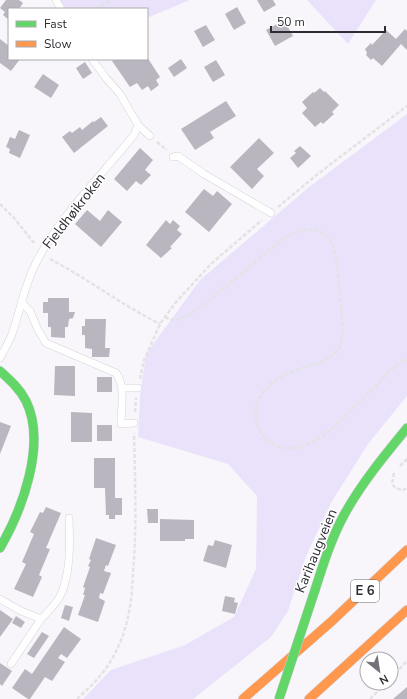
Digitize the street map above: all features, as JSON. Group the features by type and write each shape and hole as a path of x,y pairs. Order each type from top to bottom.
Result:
{"main road":[{"path":"0,370 17,386 23,395 29,406 33,426 28,480 14,523 0,548"},
{"name":"Karihaugveien","path":"279,699 330,545 350,505 380,461 407,428"},
{"name":"E 6","path":"243,699 328,626 407,550"},
{"path":"309,699 407,610"}],"lane":[{"path":"93,60 120,94 138,125 150,136"},
{"name":"Fjeldhøikroken","path":"0,358 12,334 21,302 34,266 42,252 72,210 134,136 138,125"},
{"path":"174,157 178,156 204,174 271,212"},
{"path":"21,302 30,311 38,330 46,343 116,373 120,379 122,388 121,424 134,423"},
{"path":"122,388 138,388"},
{"path":"11,664 41,619 60,597 66,579 68,562 70,539 69,518"},
{"path":"0,599 21,611 41,619"}],"path":[{"path":"98,8 111,0"},
{"path":"150,136 174,157"},
{"path":"0,204 14,218 42,252 50,259 69,269 144,316 160,324"},
{"path":"165,316 169,319 177,320 184,318 208,301 287,236 298,231 315,230 329,239 336,256 342,342 339,348 330,357 281,376 266,388 258,400 255,415 261,433 272,443 285,448 299,447 312,442 335,426 394,367 407,360"},
{"path":"407,459 394,472 392,483 395,488 399,490 407,488"},
{"path":"77,699 93,685 106,669 118,647 127,621 131,601 135,547"},
{"path":"399,670 407,661"},
{"path":"370,699 378,691"}],"shaded area":[{"path":"57,0 190,0 148,18 148,8 65,8"},
{"path":"307,0 376,0 348,44"},
{"path":"407,114 407,396 368,444 332,501 306,556 288,611 271,637 193,699 83,699 111,670 185,645 234,617 256,569 257,496 228,464 138,437 140,396 146,354 200,280 308,188"}],"building":[{"path":"6,0 19,0 23,3 20,8 8,8 8,19 3,15 5,12 0,8"},
{"path":"257,0 273,0 276,5 264,12"},
{"path":"237,7 246,23 234,30 225,14"},
{"path":"284,20 293,36 275,46 266,30"},
{"path":"206,25 215,40 203,47 194,31"},
{"path":"405,29 407,31 407,50 401,44 382,66 373,58 371,60 366,55 367,53 365,49 371,43 372,45 386,30 396,39"},
{"path":"0,39 8,45 8,60 19,60 11,71 0,63"},
{"path":"148,59 160,77 156,80 159,85 151,91 148,86 142,90 137,83 130,87 112,61 148,60"},
{"path":"181,59 187,68 174,77 168,68"},
{"path":"216,60 225,75 213,82 204,67"},
{"path":"85,62 92,73 83,79 76,68"},
{"path":"43,74 59,85 51,98 34,87"},
{"path":"320,88 339,105 332,112 334,114 323,124 321,122 315,127 302,113 307,108 302,102"},
{"path":"226,101 236,116 210,132 214,138 195,150 181,129"},
{"path":"101,117 108,126 74,153 62,137 70,131 72,133 80,127 82,130 93,121 94,122"},
{"path":"19,130 30,135 20,158 9,153 10,149 6,147 10,137 15,139"},
{"path":"259,138 274,153 257,169 264,176 252,189 230,167"},
{"path":"300,146 311,156 298,168 290,158 296,153 294,151"},
{"path":"140,148 153,160 145,170 151,175 141,185 136,181 127,191 114,179"},
{"path":"204,189 213,196 217,191 232,204 209,232 185,212"},
{"path":"87,210 100,221 108,210 122,222 101,247 75,224"},
{"path":"166,220 170,224 173,220 180,226 177,230 182,234 170,247 172,248 161,258 146,245"},
{"path":"48,298 69,298 69,312 75,312 73,318 69,319 68,327 65,327 65,338 51,337 51,327 48,327 48,313 43,313 43,302 48,302"},
{"path":"85,319 106,319 105,348 110,348 109,357 92,357 92,349 85,348 85,335 82,335 82,326 85,326"},
{"path":"55,366 75,366 75,396 54,395"},
{"path":"97,377 112,377 112,392 97,392"},
{"path":"71,412 92,413 92,442 71,442"},
{"path":"0,422 11,426 0,454"},
{"path":"97,425 112,425 112,441 97,441"},
{"path":"94,458 115,458 115,498 122,498 122,515 115,515 115,519 109,519 109,515 106,515 105,488 94,488"},
{"path":"46,507 61,513 46,548 50,549 39,575 42,577 33,597 14,589 26,564 22,562 34,534 30,532 40,512 43,513"},
{"path":"147,509 158,509 158,523 148,523"},
{"path":"160,519 194,520 194,539 185,539 185,541 160,541"},
{"path":"96,538 116,545 108,566 106,565 104,571 111,573 103,594 100,593 99,598 105,601 98,622 78,615 85,595 83,595 85,588 83,587 90,567 88,566 91,560 89,559"},
{"path":"215,540 232,545 226,568 203,561 208,545 213,546"},
{"path":"225,596 235,598 234,602 238,603 235,614 222,611"},
{"path":"65,605 73,607 69,621 61,618"},
{"path":"0,610 13,619 0,637"},
{"path":"16,616 25,622 21,628 12,623"},
{"path":"64,627 81,639 67,658 61,654 58,658 65,662 52,681 45,677 30,699 28,699 12,688 25,669 32,674"},
{"path":"42,632 49,636 34,658 27,654"},
{"path":"0,663 12,671 2,686 0,684"},
{"path":"407,687 407,699 393,699"}],"traffic: fast":[{"path":"0,371 11,381 24,397 32,418 34,437 33,456 23,496 16,515 0,548"},
{"path":"315,590 331,543 344,515 365,481 407,428"},
{"path":"279,699 315,590"}],"traffic: slow":[{"path":"243,699 332,621 407,550"},
{"path":"309,699 407,610"}]}
